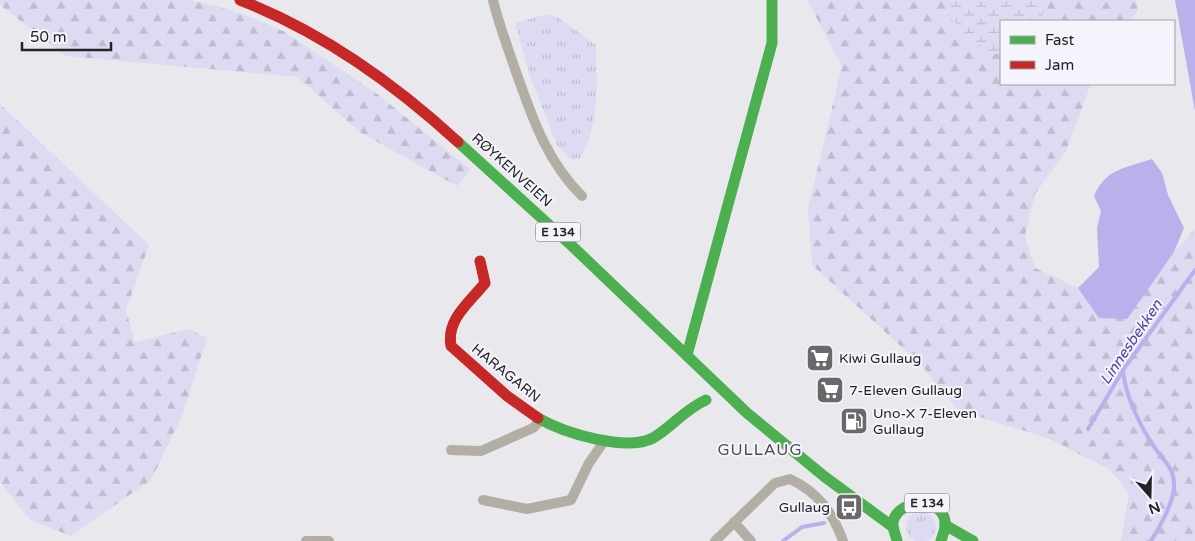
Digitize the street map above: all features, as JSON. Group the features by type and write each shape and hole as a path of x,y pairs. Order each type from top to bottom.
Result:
{"main road":[{"name":"RØYKENVEIEN","path":"240,0 274,13 316,37 376,76 431,118 511,189 782,443 824,477 853,496 862,505 893,527"},
{"path":"687,355 704,299 772,43 772,0"},
{"name":"HARAGARN","path":"480,261 485,283 452,324 448,334 451,346 521,406 541,420 605,440 642,443 655,438 692,406 706,400"},
{"name":"RØYKENVEIEN","path":"853,496 902,508"},
{"name":"E 134","path":"898,541 893,527 895,517 902,508 914,502 929,503 940,512 945,525 941,541"},
{"name":"E 134","path":"945,525 973,541"}],"street":[{"path":"494,0 503,42 540,137 573,187 582,196"},
{"path":"451,450 481,451 533,428 541,420"},
{"path":"483,500 527,509 571,500 589,464 605,440"},
{"path":"715,541 775,483 790,479 826,505 836,522 843,541"},
{"path":"734,522 750,541"},
{"path":"306,541 328,541"}],"green space":[{"path":"0,0 188,0 214,5 254,18 285,32 376,93 471,170 457,186 361,133 297,77 66,56 0,5"},
{"path":"807,0 946,0 948,16 991,55 1000,53 1000,85 1091,85 1066,151 1035,194 1025,236 1035,268 1078,288 1099,317 1174,252 1195,229 1195,541 1121,541 1129,494 1110,470 1050,439 958,410 920,364 812,265 808,208 842,66"},
{"path":"946,0 1049,0 1040,20 1000,20 1000,53 991,55 948,16"},
{"path":"1049,0 1136,0 1138,10 1132,20 1040,20"},
{"path":"548,14 559,18 596,45 597,89 594,118 591,132 580,158 570,159 557,145 531,79 515,23"},
{"path":"0,104 149,245 126,310 135,342 188,329 207,338 182,416 151,480 71,536 30,520 0,482"},
{"path":"921,512 932,516 936,527 932,538 921,542 910,538 906,527 910,516"}],"shaded area":[{"path":"1175,0 1195,0 1195,111"},
{"path":"1152,159 1162,173 1168,195 1184,228 1174,252 1127,319 1099,318 1078,288 1099,267 1097,228 1101,211 1094,196 1104,180 1111,174 1125,167"}],"waterway":[{"name":"Linnesbekken","path":"1088,429 1123,370 1195,270"},
{"path":"1123,371 1134,411 1150,440 1169,466 1174,481 1173,495 1168,509 1151,541"},
{"name":"Linnesbekken","path":"783,541 802,527 824,523"}],"traffic: fast":[{"path":"687,355 772,43 772,0"},
{"path":"458,142 570,244 747,413 825,477 893,527"},
{"path":"538,418 549,424 595,439 627,443 641,442 660,434 692,408 706,400"},
{"path":"897,541 893,522 897,514 913,504 931,506 939,510 944,517 945,528 941,541"},
{"path":"945,525 973,541"}],"traffic: jam":[{"path":"240,0 299,27 328,43 409,100 458,142"},
{"path":"480,261 485,283 466,304 456,319 450,336 451,346 507,396 538,418"}],"place":[{"name":"Kiwi Gullaug","path":"820,358"},
{"name":"7-Eleven Gullaug","path":"830,390"},
{"name":"Uno-X 7-Eleven Gullaug","path":"854,421"},
{"name":"Gullaug","path":"849,507"}],"district":[{"name":"GULLAUG","path":"760,450"}]}
